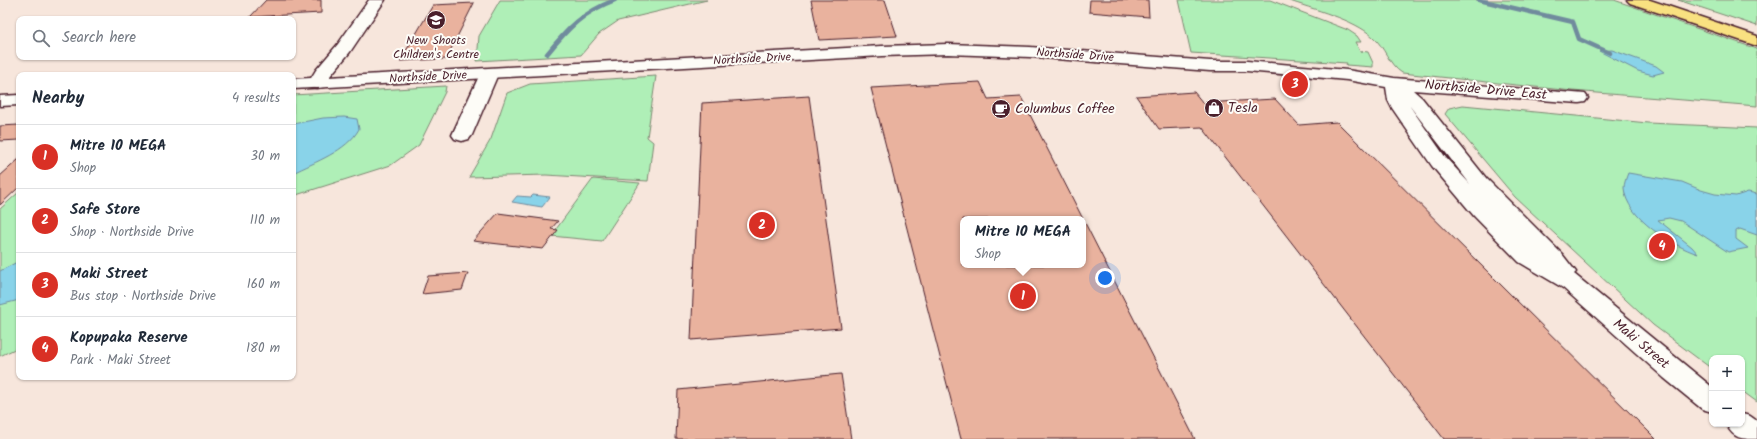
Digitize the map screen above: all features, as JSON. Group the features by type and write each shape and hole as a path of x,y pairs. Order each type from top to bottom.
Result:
{"highway":[{"path":"1635,0 1757,41"},
{"path":"1663,0 1757,31"}],"street":[{"path":"317,83 322,74 344,48 377,0"},
{"name":"Northside Drive","path":"296,84 869,52 948,49 1030,52 1210,66 1246,74 1365,84 1394,83"},
{"path":"462,135 489,74"},
{"name":"Northside Drive East","path":"1394,83 1579,98"},
{"name":"Maki Street","path":"1394,83 1397,100 1401,108 1439,162 1527,257 1571,283 1673,371 1709,400"},
{"path":"0,102 16,100"},
{"path":"1744,427 1757,436"}],"green space":[{"path":"500,0 707,0 618,21 599,34 581,55 477,61 479,36"},
{"path":"1179,0 1270,0 1348,30 1357,36 1361,42 1355,42 1360,51 1368,52 1373,63 1373,67 1346,65 1347,63 1191,53"},
{"path":"1287,0 1614,0 1757,49 1757,106 1573,91 1402,73 1393,65 1377,41 1365,31 1344,20"},
{"path":"1678,0 1757,0 1757,26"},
{"path":"656,76 647,137 653,142 648,181 546,175 469,177 491,139 507,93 530,84"},
{"path":"446,86 445,92 419,145 391,165 296,195 296,95"},
{"path":"1463,105 1648,123 1757,128 1757,402 1745,393 1745,355 1709,355 1709,367 1653,325 1515,197 1445,114 1449,108"},
{"path":"593,179 640,183 602,241 551,236"},
{"path":"16,195 16,348 0,356 0,209"}],"water":[{"path":"1612,50 1656,66 1664,72 1653,75 1638,71 1599,51"},
{"path":"344,117 357,119 359,129 354,137 339,150 296,172 296,123 323,118"},
{"path":"1628,173 1682,182 1715,194 1736,196 1748,192 1757,194 1757,235 1740,229 1736,231 1736,239 1748,248 1728,252 1681,221 1669,218 1658,220 1692,247 1698,254 1676,245 1652,229 1633,210 1627,199 1624,188"},
{"path":"533,195 550,197 542,207 512,202 517,196 531,197"},
{"path":"16,263 16,301 0,305 0,271"}],"building":[{"path":"266,0 321,0 321,13 251,16"},
{"path":"811,0 885,0 897,36 819,40"},
{"path":"1090,0 1148,0 1149,17 1089,12"},
{"path":"474,3 446,59 400,61 433,5"},
{"path":"980,82 988,99 1021,97 1082,216 960,216 960,268 1086,268 1086,225 1195,439 961,439 871,88"},
{"path":"1194,92 1203,103 1275,99 1299,125 1337,122 1656,439 1444,439 1202,127 1159,129 1136,96"},
{"path":"809,96 841,328 691,340 702,103"},
{"path":"16,125 16,140 0,141 0,126"},
{"path":"16,162 16,190 0,205 0,176"},
{"path":"498,213 558,221 551,229 558,230 543,249 473,241"},
{"path":"468,273 462,290 422,294 428,276"},
{"path":"841,374 851,439 676,439 678,390"}],"waterway":[{"path":"547,54 562,36 577,22 594,10 615,0"},
{"path":"1479,0 1573,22 1579,39 1610,53"}],"place":[{"name":"New Shoots Children's Centre","path":"436,20"},
{"name":"Maki Street","path":"1295,84"},
{"name":"Tesla","path":"1214,108"},
{"name":"Columbus Coffee","path":"1001,109"},
{"name":"Safe Store","path":"762,225"},
{"name":"Kopupaka Reserve","path":"1662,246"},
{"name":"Mitre 10 MEGA","path":"1023,296"}]}
